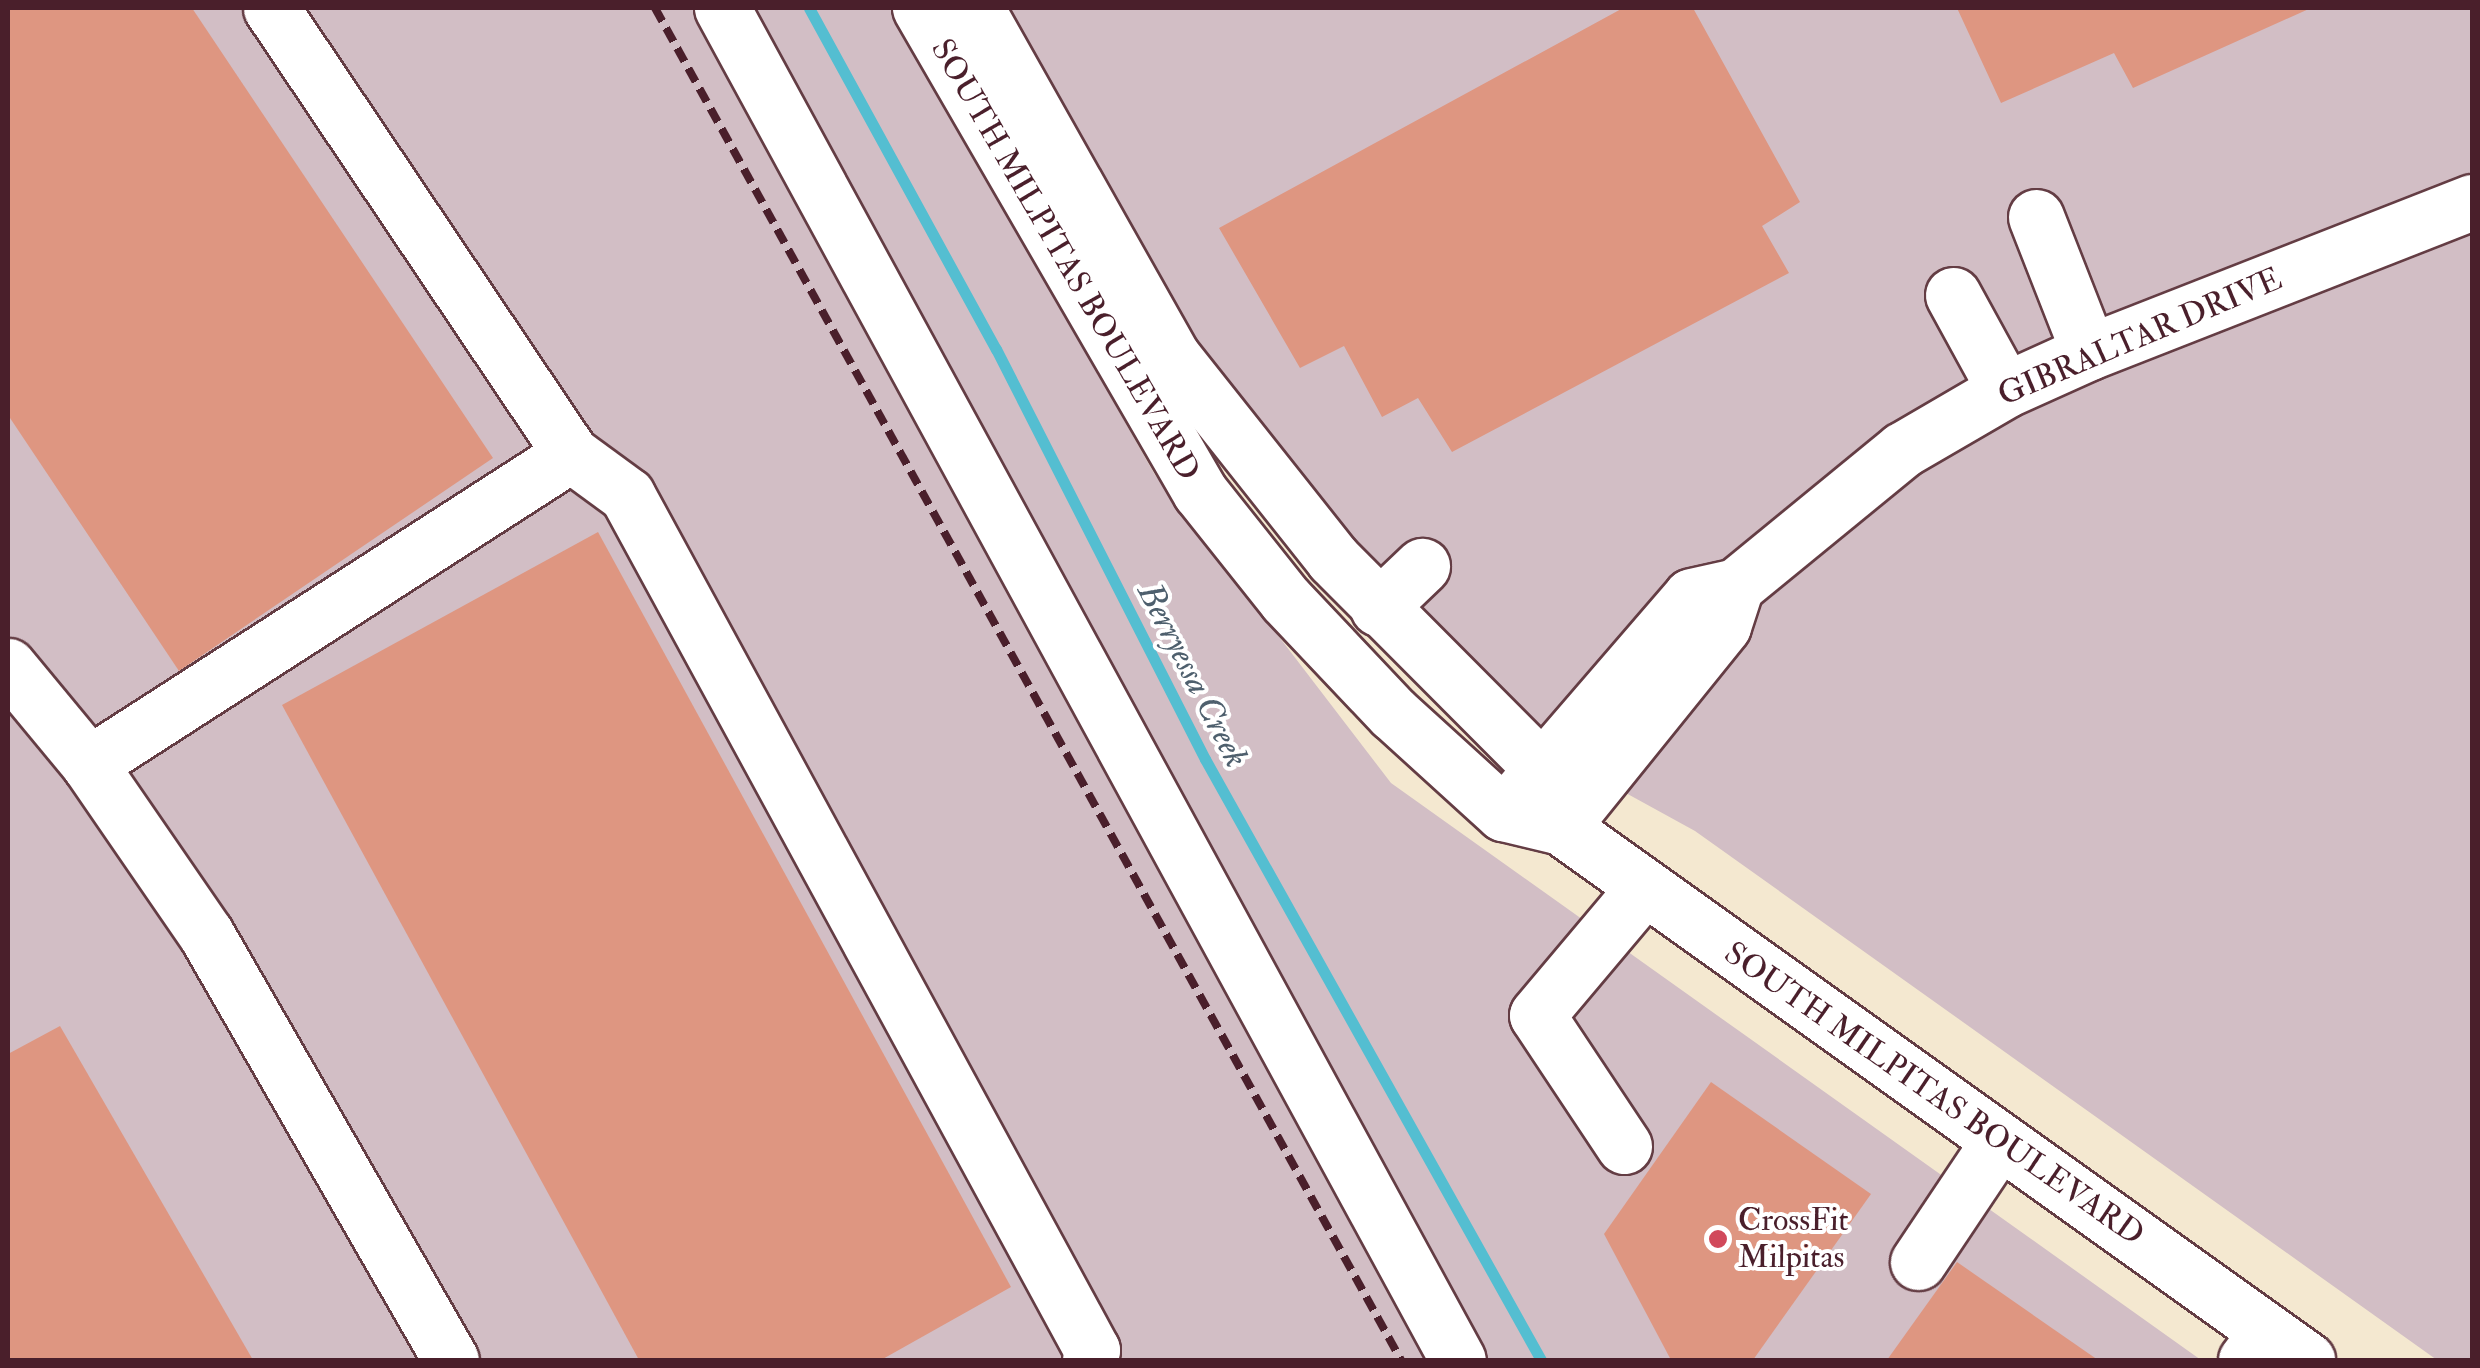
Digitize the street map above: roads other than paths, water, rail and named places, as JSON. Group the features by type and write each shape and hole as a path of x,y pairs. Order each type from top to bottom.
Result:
{"main road":[{"path":"271,8 572,454 627,495 1092,1350 1090,1360"},
{"path":"722,8 1458,1360"},
{"name":"SOUTH MILPITAS BOULEVARD","path":"920,8 1200,492 1339,660 1503,813 1561,827 1999,1141 2273,1351"},
{"name":"SOUTH MILPITAS BOULEVARD","path":"976,8 1173,357 1245,455 1378,608 1544,771 1561,827"},
{"name":"GIBRALTAR DRIVE","path":"1503,813 1544,771 1691,596 1736,586 1902,450 2005,390 2089,352 2472,202"},
{"path":"2036,217 2089,352"},
{"path":"1953,295 2005,390"},
{"path":"88,764 572,454"},
{"path":"1378,608 1422,566"},
{"path":"1561,827 1724,626 1736,586"},
{"path":"8,666 88,764 206,934 451,1360"},
{"path":"1624,1146 1537,1015 1644,888"},
{"path":"1918,1262 1999,1141"}],"waterway":[{"name":"Berryessa Creek","path":"809,8 996,349 1205,759 1541,1360"}],"railway":[{"path":"655,8 1401,1360"}],"place":[{"name":"CrossFit Milpitas","path":"1718,1239"}]}
